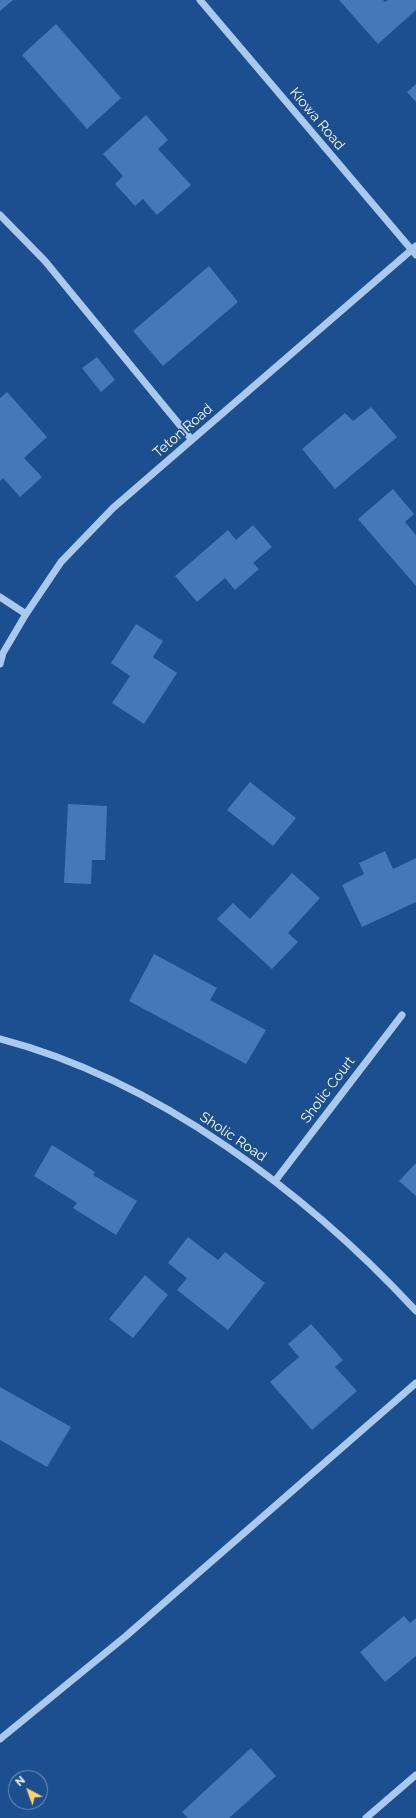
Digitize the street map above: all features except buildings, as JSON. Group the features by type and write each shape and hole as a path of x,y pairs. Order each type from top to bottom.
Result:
{"street":[{"name":"Kiowa Road","path":"200,0 414,250"},
{"path":"0,215 45,261 192,440"},
{"name":"Teton Road","path":"0,664 3,653 26,614 61,562 113,508 414,250"},
{"path":"0,597 26,614"},
{"name":"Sholic Court","path":"275,1181 402,1014"},
{"name":"Sholic Road","path":"0,1039 26,1046 99,1073 185,1120 275,1181 338,1233 416,1311"},
{"path":"0,1739 126,1636 416,1383"},
{"path":"366,1818 416,1775"}]}
